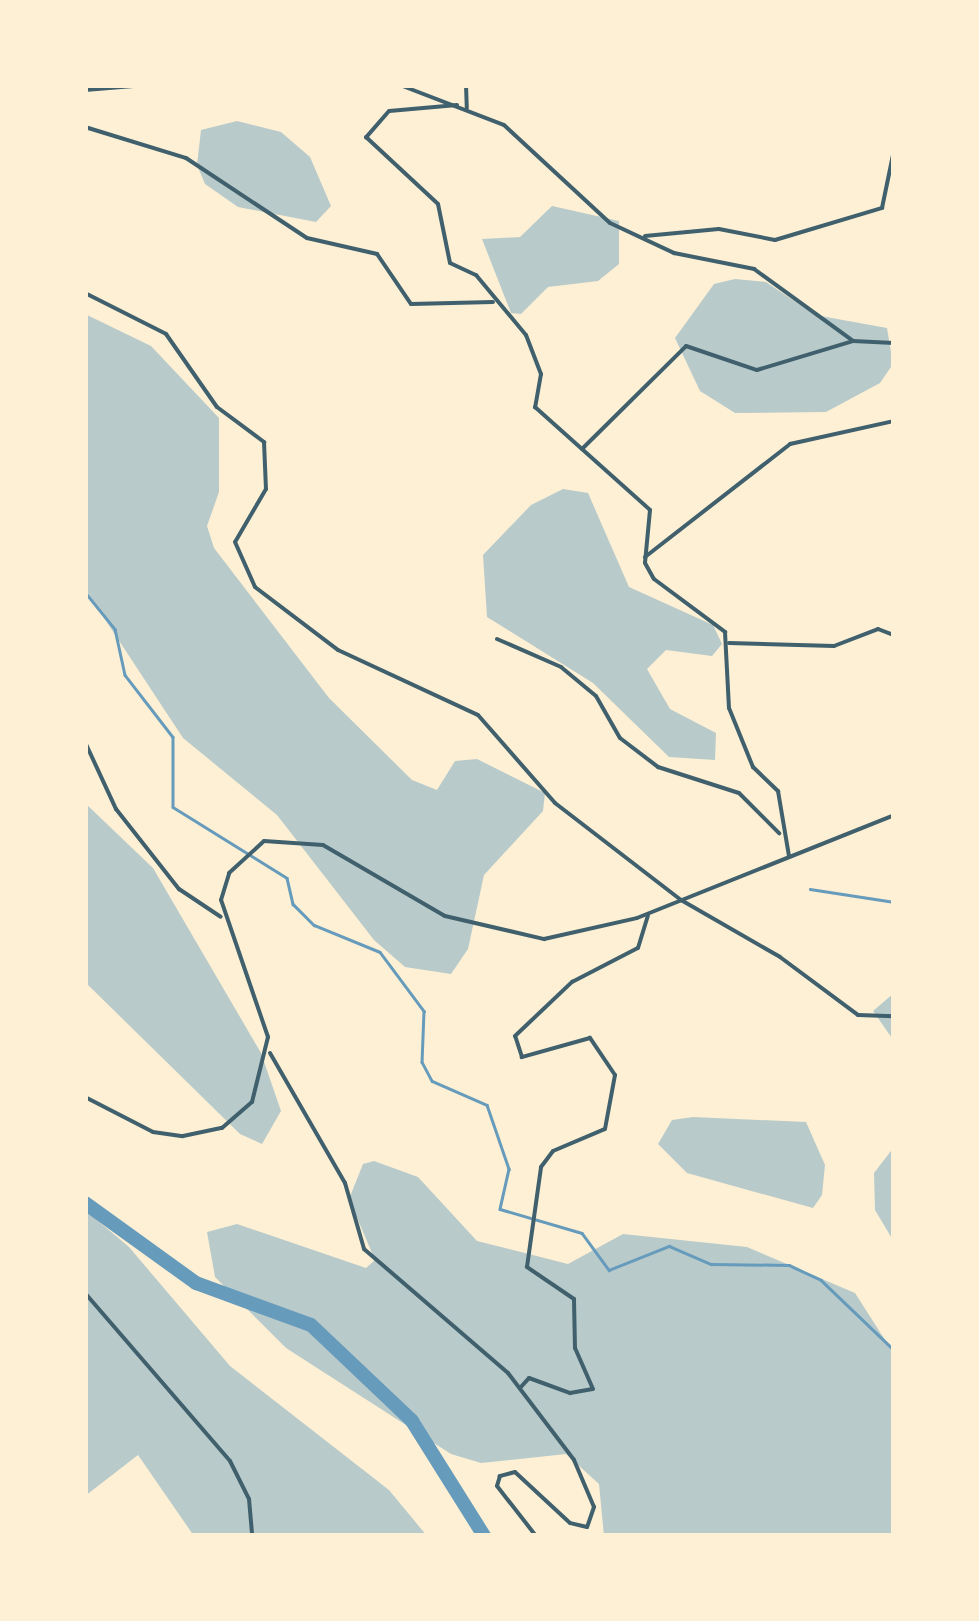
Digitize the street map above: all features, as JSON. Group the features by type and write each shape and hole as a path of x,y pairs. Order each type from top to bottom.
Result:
{"street":[{"path":"85,90 146,85"},
{"path":"400,85 504,125 591,210 640,236 754,268 852,340"},
{"path":"466,85 467,108"},
{"path":"457,105 390,110 366,137 438,204 445,255 476,274 493,302 526,334 540,374 535,407 650,510 646,556 654,579 729,643 834,646 867,631 894,634"},
{"path":"85,126 186,158 307,238 378,254 411,304 493,302"},
{"path":"640,236 719,229 776,240 882,208 894,150"},
{"path":"85,293 181,346 217,407 264,442 266,489 235,542 255,587 338,650 478,716 554,803 680,900 780,956 858,1015 894,1016"},
{"path":"582,449 686,346 757,370 852,340 894,343"},
{"path":"646,556 790,444 894,421"},
{"path":"497,639 561,667 596,696 620,738 658,767 740,792 780,832"},
{"path":"729,643 729,708 753,767 778,790 780,832 789,857"},
{"path":"85,742 116,809 180,889 221,918"},
{"path":"536,1536 497,1486 506,1470 578,1528 593,1522 594,1507 574,1460 520,1388 364,1250 345,1182 270,1053 221,918 221,900 236,864 280,837 323,845 445,916 518,937 577,936 648,914 894,814"},
{"path":"520,1388 530,1378 586,1394 594,1382 576,1348 574,1299 526,1267 532,1215 545,1159 598,1136 610,1120 615,1075 590,1038 522,1057 515,1036 572,982 638,948 648,914"},
{"path":"85,1096 153,1132 202,1134 252,1102 270,1053"},
{"path":"85,1293 230,1461 249,1498 252,1536"}],"shaded area":[{"path":"237,121 281,132 310,157 331,206 316,222 238,207 205,184 197,165 201,130"},
{"path":"552,206 619,221 619,264 598,281 548,287 521,314 511,313 482,239 520,237"},
{"path":"735,279 766,282 815,315 887,328 893,364 880,383 826,412 735,413 700,391 675,338 714,284"},
{"path":"85,314 151,346 219,418 219,492 207,526 214,548 329,698 412,780 437,790 455,761 477,759 545,793 543,811 484,875 468,949 451,974 405,967 374,940 277,815 183,738 85,589"},
{"path":"563,489 588,493 629,587 713,625 722,644 712,656 666,650 647,669 670,709 716,733 715,760 669,757 593,683 487,617 483,555 531,505"},
{"path":"85,803 153,868 261,1053 281,1111 262,1144 240,1134 85,982"},
{"path":"894,993 894,1041 873,1011"},
{"path":"693,1117 806,1122 825,1165 822,1195 813,1208 687,1173 658,1144 672,1120"},
{"path":"894,1147 894,1242 875,1210 874,1173"},
{"path":"374,1161 418,1177 477,1241 568,1264 623,1234 747,1247 855,1293 894,1354 894,1536 604,1536 599,1484 566,1454 481,1463 451,1454 286,1348 215,1277 207,1232 237,1224 366,1268 375,1260 349,1199 363,1164"},
{"path":"85,1210 129,1247 230,1366 389,1490 427,1536 194,1536 138,1455 85,1496"}],"waterway":[{"path":"85,592 115,629 125,675 173,737 173,807 287,878 293,904 314,925 380,952 424,1011 422,1062 432,1081 487,1105 509,1169 500,1209 582,1233 609,1270 669,1246 711,1264 789,1265 821,1280 894,1350"},
{"path":"810,889 894,902"},
{"path":"85,1203 196,1283 311,1325 412,1421 484,1536"}]}
